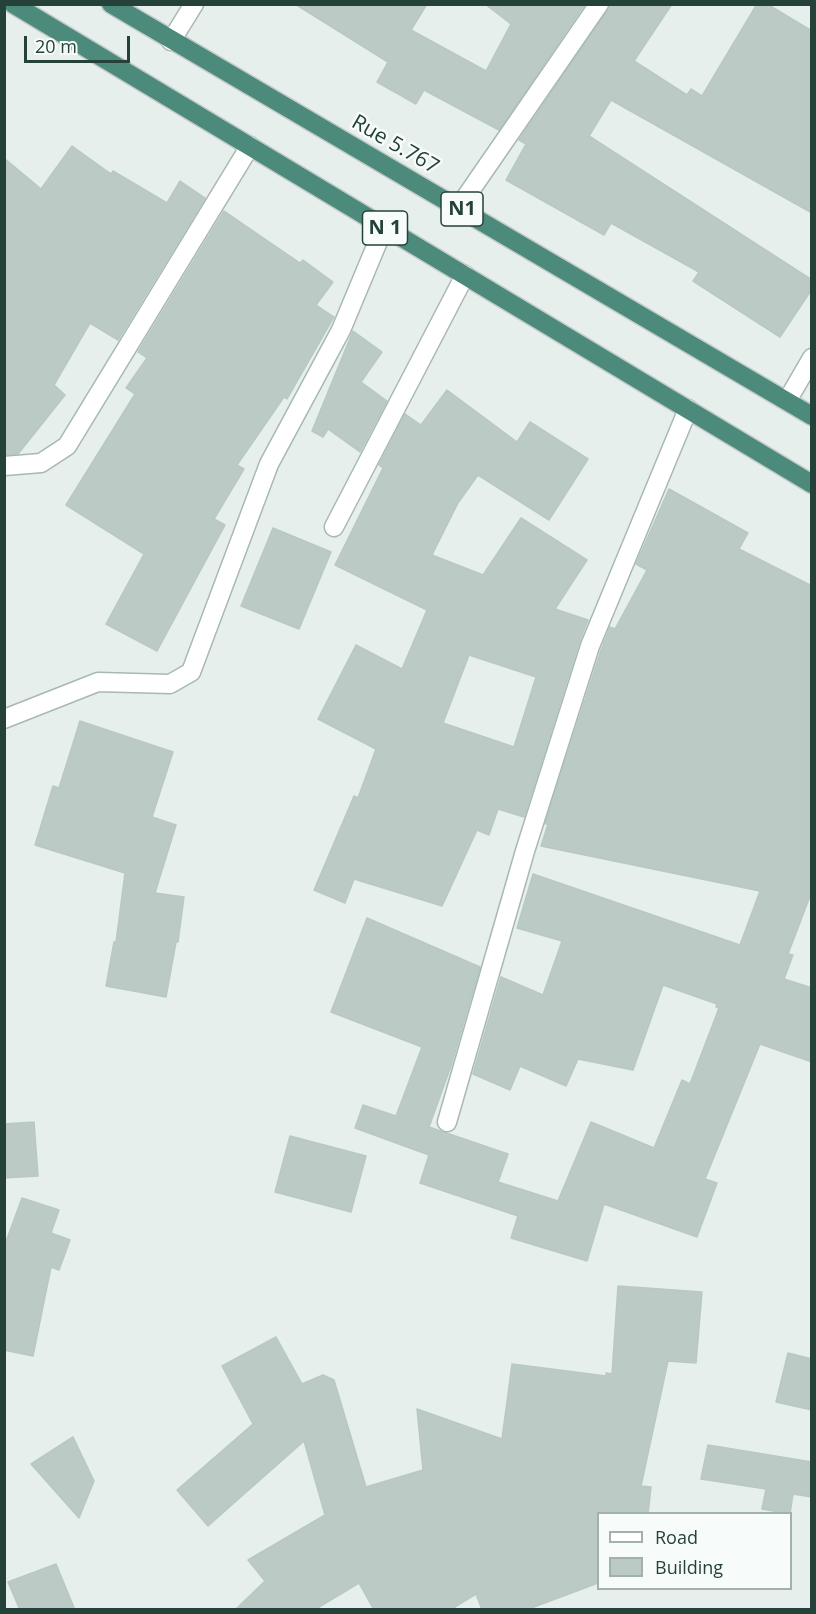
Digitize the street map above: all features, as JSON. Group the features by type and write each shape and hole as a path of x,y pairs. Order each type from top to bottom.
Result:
{"highway":[{"name":"N 1","path":"13,4 812,484"},
{"name":"Rue 5.767","path":"111,4 812,416"}],"street":[{"path":"171,41 194,4"},
{"path":"459,207 599,4"},
{"path":"4,465 41,463 68,446 250,146"},
{"path":"4,719 98,682 170,684 190,672 269,464 340,330 384,227"},
{"path":"334,527 465,275"},
{"path":"787,401 812,358"},
{"path":"447,1122 525,851 590,646 688,409"}],"building":[{"path":"295,4 427,4 411,30 486,71 511,24 485,4 585,4 499,130 424,90 416,104 377,82 388,62"},
{"path":"610,4 672,4 634,61 687,95 691,89 702,96 757,4 767,4 812,31 812,213 611,100 589,136 812,280 812,289 780,337 693,281 699,272 611,223 604,235 506,180 526,144 519,140"},
{"path":"72,146 111,174 113,171 167,203 180,181 205,198 118,340 90,323 54,385 65,395 18,454 4,455 4,158 41,189"},
{"path":"224,211 300,263 303,260 333,282 316,305 334,317 287,399 284,397 237,465 244,469 214,519 225,525 157,651 106,624 144,554 66,505 135,394 126,388 147,358 138,352"},
{"path":"353,331 382,352 361,382 387,401 360,452 328,429 323,437 312,431"},
{"path":"447,390 517,442 530,422 588,459 549,520 478,475 458,503 432,555 483,575 521,518 587,560 555,609 588,620 524,817 498,809 489,835 477,830 442,906 354,879 345,903 314,890 354,796 358,798 376,749 318,719 356,645 402,669 427,610 335,565 383,468 379,465 405,414 421,425","holes":["469,655 536,677 514,747 443,723"]},
{"path":"669,489 748,533 739,549 812,586 812,891 788,954 793,955 784,979 812,988 812,1062 760,1044 705,1179 717,1183 697,1237 604,1204 587,1261 511,1238 518,1216 420,1183 429,1155 355,1128 363,1105 396,1116 422,1047 331,1012 367,918 480,967 451,1066 429,1127 508,1154 498,1182 558,1201 591,1122 654,1148 682,1080 690,1084 719,1008 716,1007 717,1004 663,985 633,1070 578,1059 566,1086 520,1066 510,1090 473,1074 501,977 543,995 562,941 517,928 533,874 740,945 760,891 541,846 548,824 545,824 601,650 610,627 615,629 647,570 636,564"},
{"path":"273,528 331,552 299,629 241,606"},
{"path":"80,721 173,752 152,817 176,825 155,893 184,897 178,942 176,942 166,997 106,986 114,942 116,942 125,873 35,845 53,786 59,788"},
{"path":"34,1122 38,1176 4,1178 4,1124"},
{"path":"290,1136 366,1156 351,1212 275,1192"},
{"path":"22,1198 59,1210 51,1233 70,1240 59,1270 51,1267 33,1356 4,1350 4,1247"},
{"path":"618,1286 702,1292 696,1363 668,1361 641,1486 651,1487 648,1512 597,1512 597,1583 526,1610 482,1610 476,1594 450,1610 374,1610 359,1583 314,1610 235,1610 265,1581 248,1560 325,1515 304,1441 208,1526 177,1490 253,1424 222,1366 276,1337 302,1384 323,1375 334,1380 366,1487 423,1470 417,1409 502,1439 512,1364 606,1376 606,1373 612,1374"},
{"path":"788,1353 812,1359 812,1410 776,1402"},
{"path":"73,1437 94,1481 79,1518 31,1464"},
{"path":"708,1445 812,1462 812,1497 793,1494 790,1512 779,1512 762,1509 766,1489 701,1479"},
{"path":"56,1564 75,1610 20,1610 8,1582"}]}
